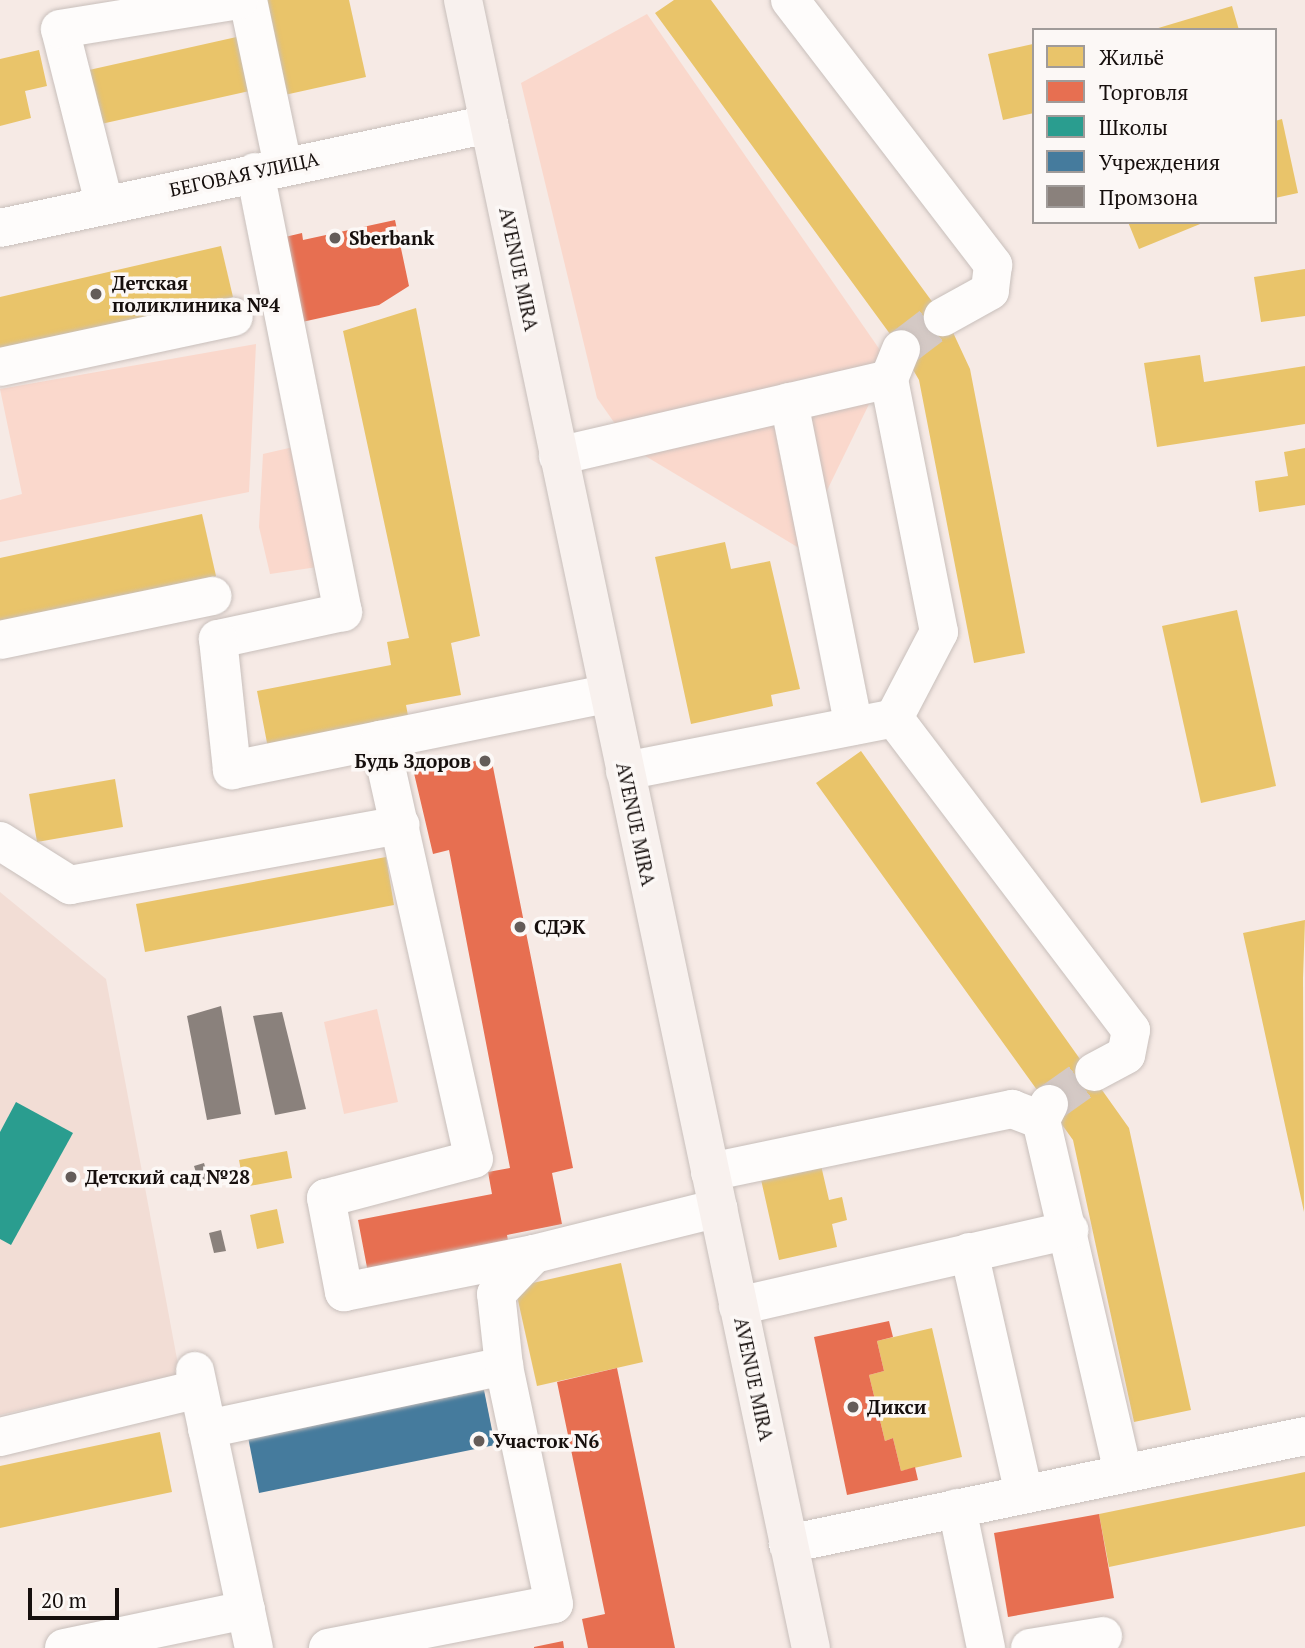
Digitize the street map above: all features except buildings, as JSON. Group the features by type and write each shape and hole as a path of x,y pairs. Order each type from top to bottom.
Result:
{"main road":[{"name":"AVENUE MIRA","path":"463,0 606,694 625,771 811,1648"}],"street":[{"path":"104,203 56,15 239,0"},
{"path":"248,0 269,169 343,612 218,639 232,770 606,694"},
{"path":"790,0 993,265 990,290 943,317"},
{"name":"БЕГОВАЯ УЛИЦА","path":"0,228 104,203 489,124"},
{"path":"0,367 234,317"},
{"path":"558,456 789,402 895,364 939,632 894,718"},
{"path":"789,402 854,726"},
{"path":"0,640 213,596"},
{"path":"625,771 894,718"},
{"path":"894,718 1131,1030 1126,1055 1094,1072"},
{"path":"380,740 474,1159 326,1198 344,1292 534,1254 714,1190 1012,1109 1045,1112 1124,1473"},
{"path":"0,842 70,885 401,825"},
{"path":"738,1306 1069,1230"},
{"path":"969,1252 1024,1494"},
{"path":"328,1648 554,1604 504,1366 496,1294 534,1254"},
{"path":"207,1429 504,1366"},
{"path":"0,1437 197,1380 254,1648"},
{"path":"788,1544 1305,1436"},
{"path":"957,1508 986,1648"},
{"path":"64,1648 246,1610"},
{"path":"1030,1648 1103,1636"}],"shaded area":[{"path":"647,14 889,363 799,548 632,448 597,398 521,83"},
{"path":"256,344 249,492 0,542 0,500 22,494 0,389"},
{"path":"302,445 324,566 270,574 259,527 263,454"},
{"name":"Детский сад №28","path":"0,892 106,979 180,1375 0,1415"},
{"path":"377,1009 398,1102 344,1114 324,1022"}],"tunnel":[{"path":"901,349 943,317"},
{"path":"1049,1104 1094,1072"}],"place":[{"name":"Sberbank","path":"335,238"},
{"name":"Детская поликлиника №4","path":"96,294"},
{"name":"Будь Здоров","path":"485,761"},
{"name":"СДЭК","path":"520,927"},
{"name":"Детский сад №28","path":"71,1177"},
{"name":"Дикси","path":"853,1407"},
{"name":"Участок N6","path":"479,1441"}]}
